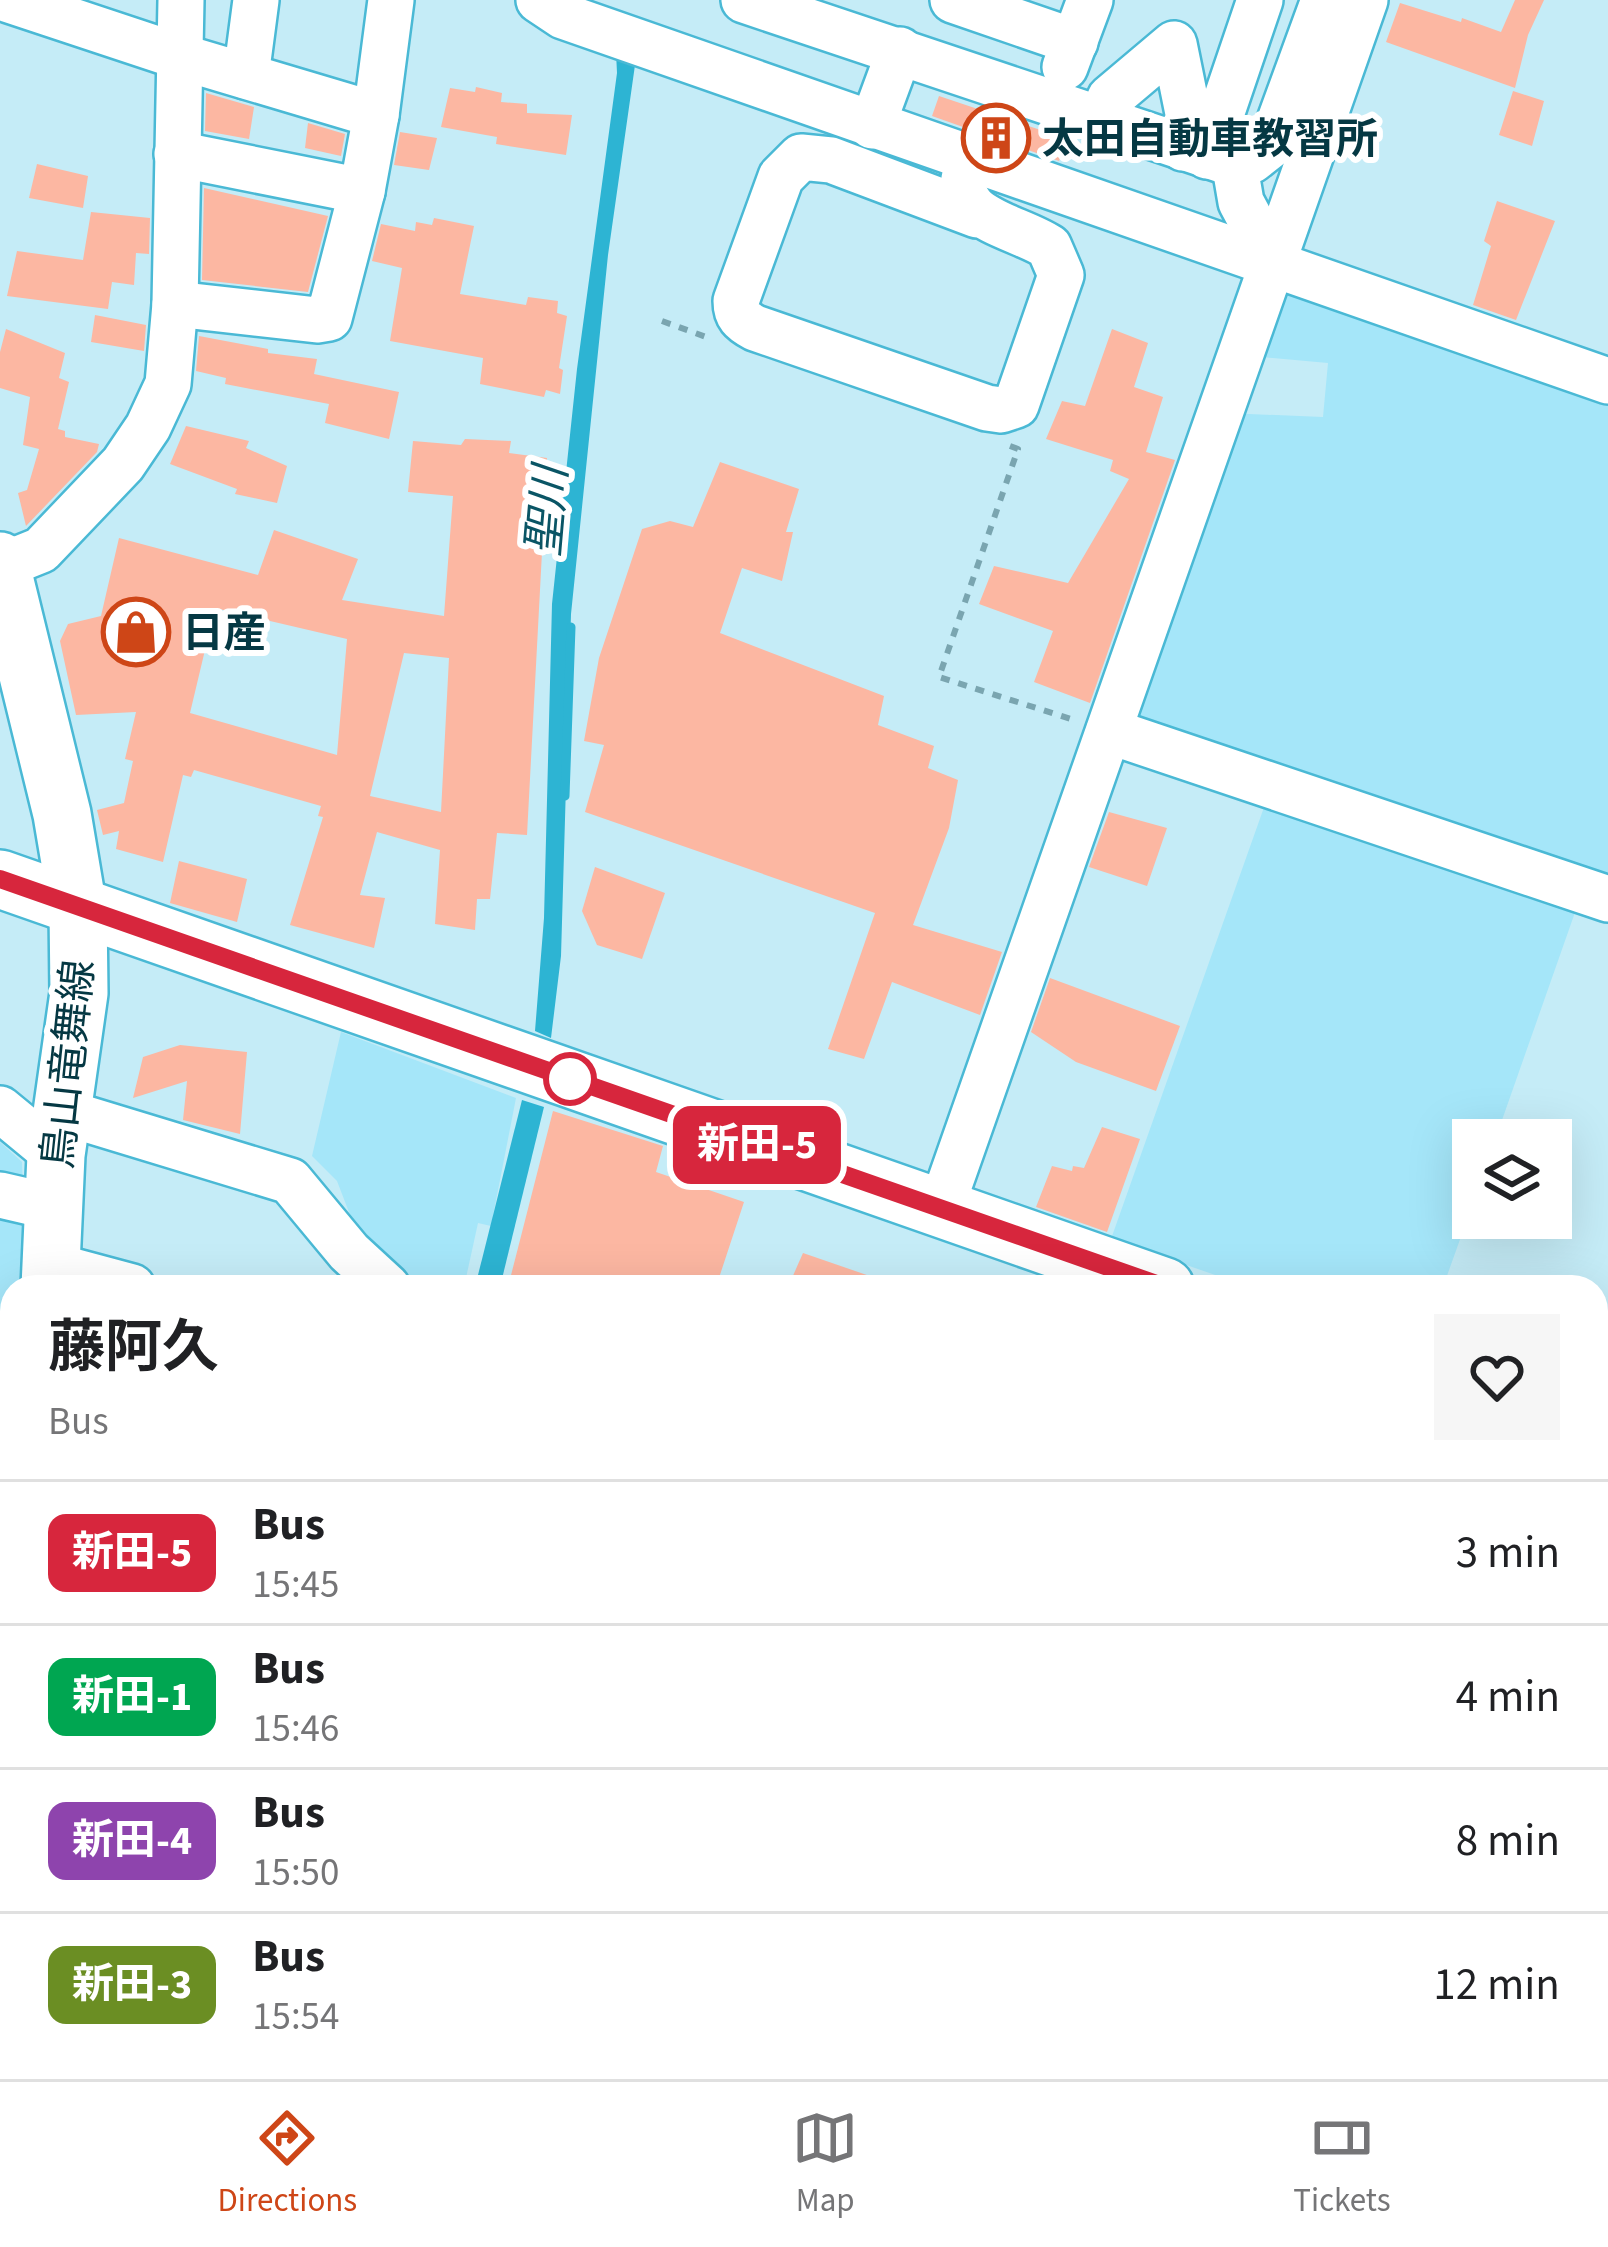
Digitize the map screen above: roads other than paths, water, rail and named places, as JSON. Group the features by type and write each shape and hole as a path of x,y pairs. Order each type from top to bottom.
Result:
{"main road":[{"name":"鳥山竜舞線","path":"1,564 62,814 78,909 80,993 43,1167 50,1275"},
{"path":"0,879 1129,1275"}],"street":[{"path":"10,0 88,13 178,56 376,115"},
{"path":"1,564 41,550 134,452 168,384 176,304 181,0"},
{"path":"245,76 256,0"},
{"path":"176,304 329,318 362,191 391,0"},
{"path":"538,0 562,16 1608,380"},
{"path":"953,0 1082,21 1052,104"},
{"path":"774,5 859,17 900,50 1208,155 1252,160 1271,145 1327,2"},
{"path":"940,1211 1274,264 1327,2"},
{"path":"1208,155 1236,109 1260,28"},
{"path":"1101,121 1110,98 1174,44 1191,128 1274,264"},
{"path":"872,126 900,50"},
{"path":"177,154 362,191"},
{"path":"971,159 962,181 977,215 1049,247 1061,275 1020,396 1008,409 972,403 755,328 736,310 781,177 801,157 831,160 977,215"},
{"path":"1109,731 1608,899"},
{"path":"0,1109 43,1167 290,1181 374,1275"}],"waterway":[{"name":"聖川","path":"565,796 571,627"}],"place":[{"name":"太田自動車教習所","path":"996,138"},
{"name":"日産","path":"136,632"}]}
